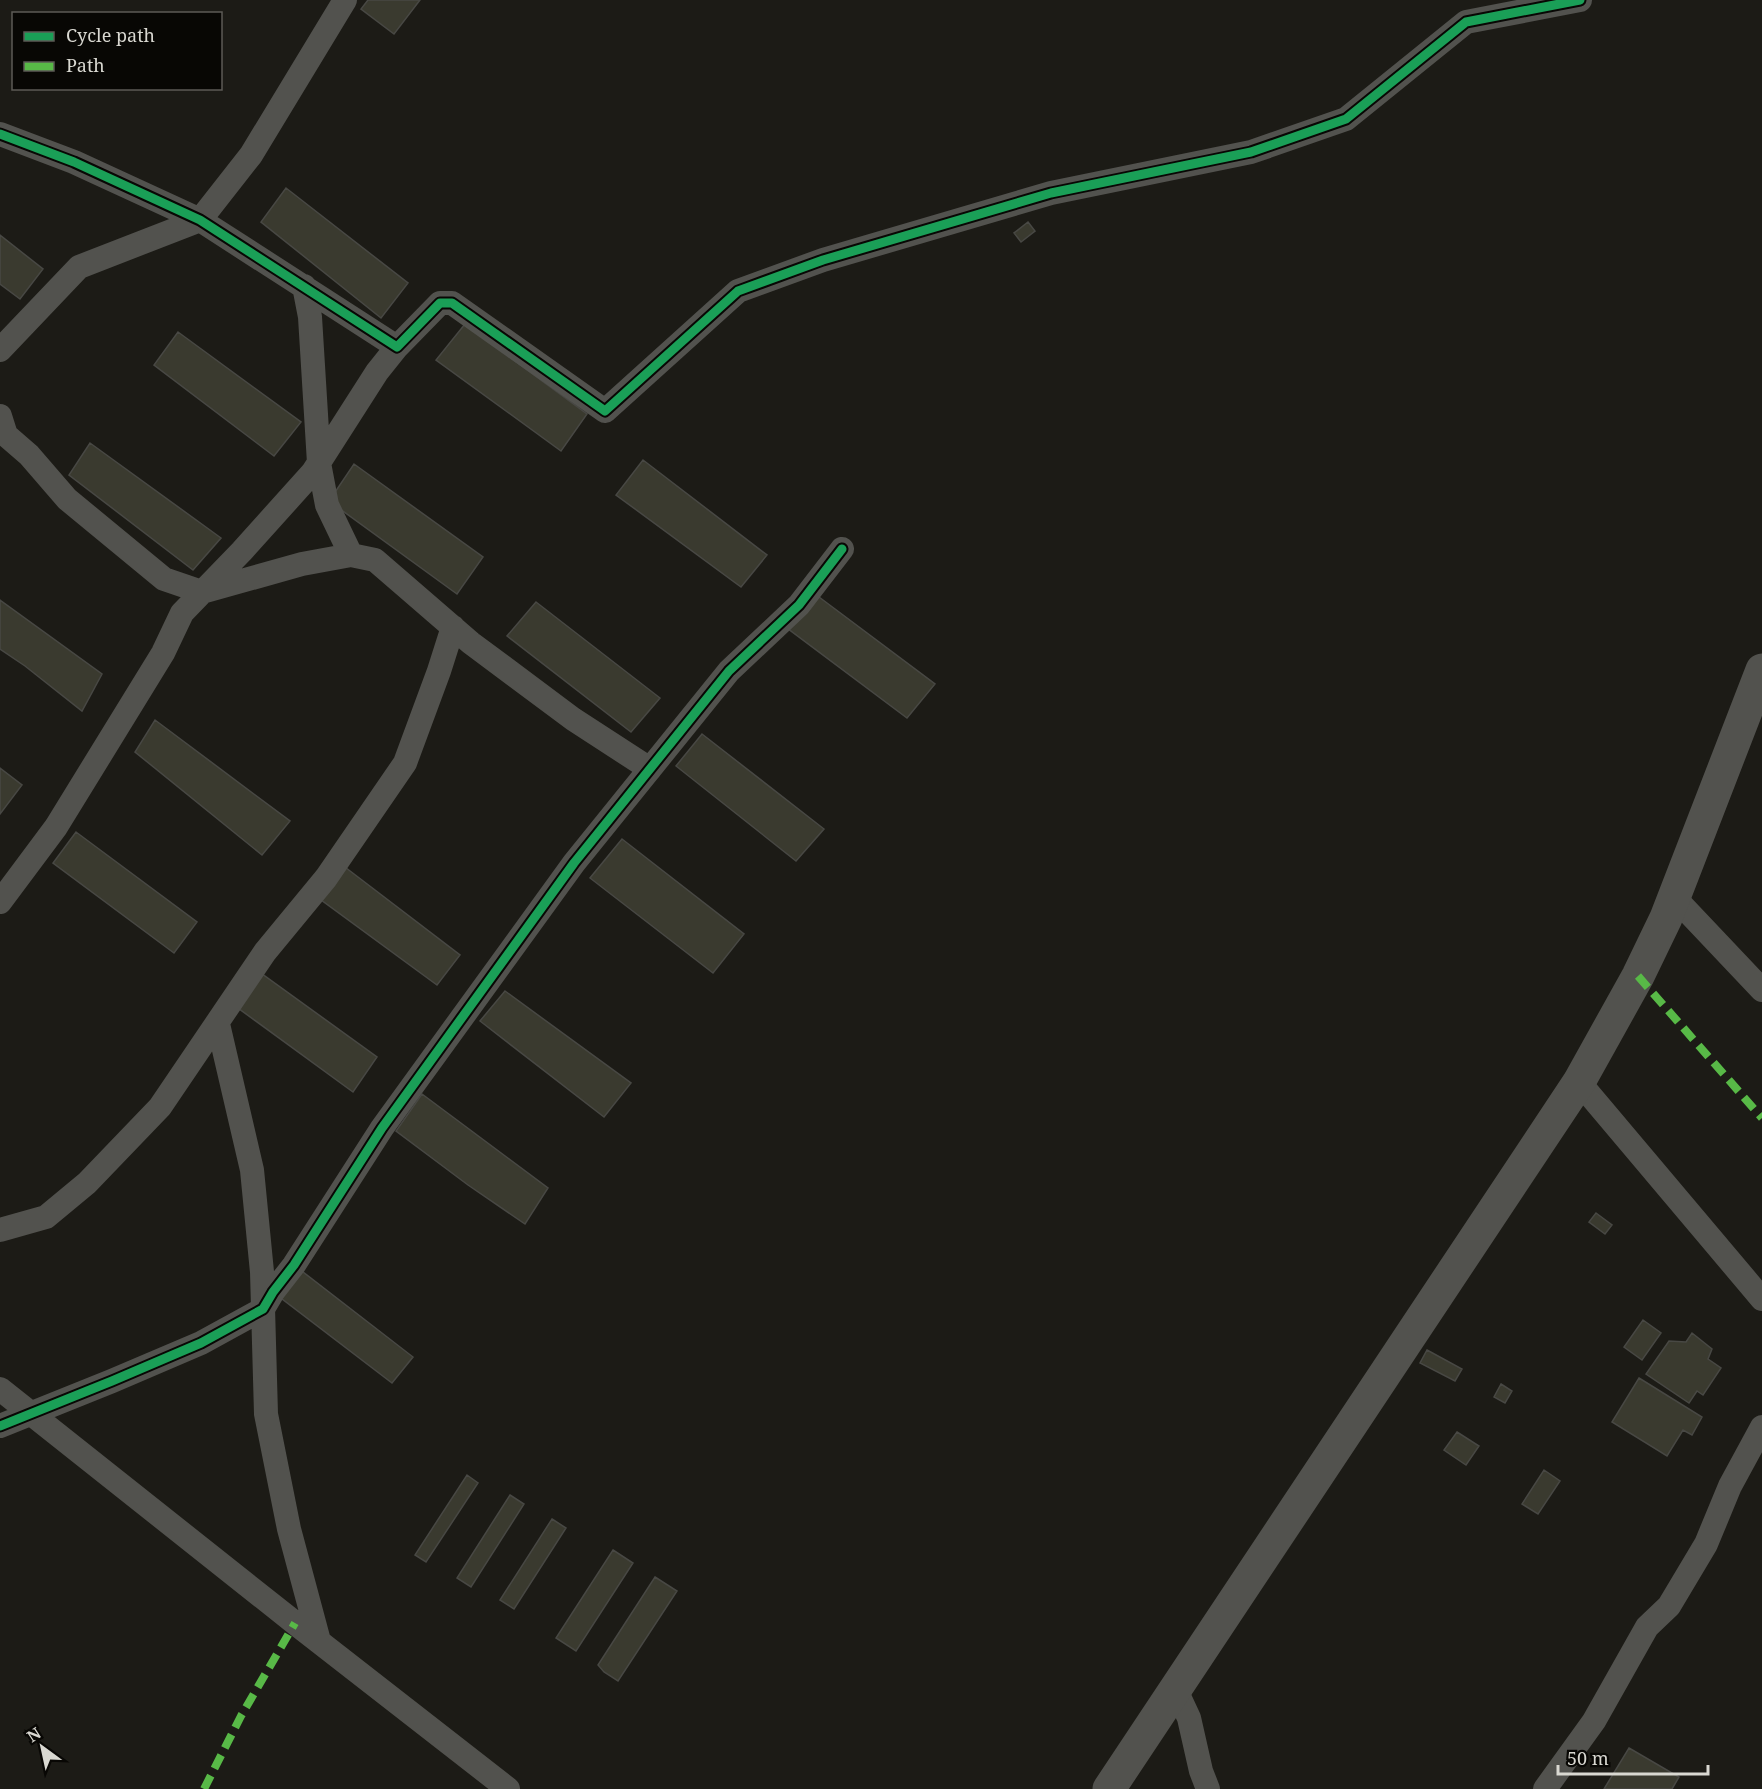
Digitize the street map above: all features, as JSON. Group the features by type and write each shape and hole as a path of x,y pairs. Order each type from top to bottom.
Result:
{"main road":[{"path":"1109,1789 1579,1082 1638,976 1674,897 1762,670"}],"street":[{"path":"0,350 79,267 200,220 251,155 345,0"},
{"path":"0,902 56,827 163,654 182,613 313,472 377,372 397,347 440,303 452,303 605,411 738,291 823,260 1051,193 1251,152 1272,145 1346,119 1466,22 1580,0"},
{"path":"0,134 74,162 200,220 397,347"},
{"path":"304,286 310,317 319,463 327,505 351,555"},
{"path":"2,429 29,455 67,499 164,579 202,592 302,564 351,555 375,560 453,627 573,718 650,769"},
{"path":"0,1426 201,1343 263,1309 382,1128 574,863 729,671 799,605 842,549"},
{"path":"0,1230 46,1217 87,1183 160,1107 265,952 326,878 405,763 453,627"},
{"path":"1674,897 1762,990"},
{"path":"218,1024 252,1170 262,1272 266,1414 289,1529 319,1641"},
{"path":"1579,1082 1762,1299"},
{"path":"0,1389 508,1789"},
{"path":"1545,1789 1594,1721 1647,1627 1669,1606 1706,1544 1730,1486 1762,1427"},
{"path":"1176,1690 1189,1718 1201,1771 1208,1789"}],"building":[{"path":"368,0 420,0 394,34 361,9"},
{"path":"286,188 408,283 381,318 261,222"},
{"path":"1028,222 1035,231 1021,242 1014,233"},
{"path":"0,235 43,269 20,299 0,284"},
{"path":"465,324 587,414 561,451 436,360"},
{"path":"178,332 301,422 274,456 154,365"},
{"path":"90,443 221,538 193,570 69,475"},
{"path":"643,460 767,555 741,587 616,495"},
{"path":"354,464 483,557 457,594 329,501"},
{"path":"815,594 935,684 907,718 787,628"},
{"path":"0,600 102,674 82,711 0,649"},
{"path":"536,602 660,698 631,732 507,636"},
{"path":"155,720 290,821 262,855 135,752"},
{"path":"702,734 824,829 796,861 676,766"},
{"path":"0,768 22,785 0,814"},
{"path":"76,832 197,922 174,953 53,863"},
{"path":"622,839 744,934 713,973 590,878"},
{"path":"337,861 460,955 437,985 313,894"},
{"path":"254,968 377,1057 353,1092 231,1003"},
{"path":"505,991 631,1083 604,1117 480,1021"},
{"path":"422,1094 548,1188 525,1224 396,1131"},
{"path":"1596,1213 1612,1225 1605,1234 1589,1222"},
{"path":"294,1265 413,1357 392,1383 273,1292"},
{"path":"1643,1320 1661,1333 1642,1360 1624,1347"},
{"path":"1692,1333 1712,1349 1708,1359 1721,1368 1703,1395 1697,1391 1689,1403 1646,1374 1669,1341 1686,1342"},
{"path":"1427,1350 1462,1369 1455,1381 1420,1363"},
{"path":"1639,1378 1702,1417 1692,1435 1683,1430 1667,1456 1612,1422"},
{"path":"1501,1384 1512,1391 1505,1403 1494,1397"},
{"path":"1457,1432 1479,1446 1466,1465 1444,1450"},
{"path":"1544,1470 1560,1481 1538,1514 1522,1504"},
{"path":"467,1475 478,1483 426,1562 415,1555"},
{"path":"510,1495 524,1504 471,1587 457,1578"},
{"path":"552,1519 566,1528 514,1609 500,1600"},
{"path":"613,1550 633,1563 576,1651 556,1638"},
{"path":"655,1577 677,1591 618,1681 598,1665"},
{"path":"1629,1748 1679,1777 1672,1789 1604,1789"}],"marked path":[{"path":"1638,976 1762,1118"},
{"path":"204,1789 241,1716 295,1623"}],"cycle path":[{"path":"0,134 74,162 200,220 397,347 440,303 452,303 605,411 738,291 823,260 1051,193 1251,152 1346,119 1466,22 1580,0"},
{"path":"0,1426 201,1343 263,1309 382,1128 574,863 729,671 799,605 842,549"}]}
